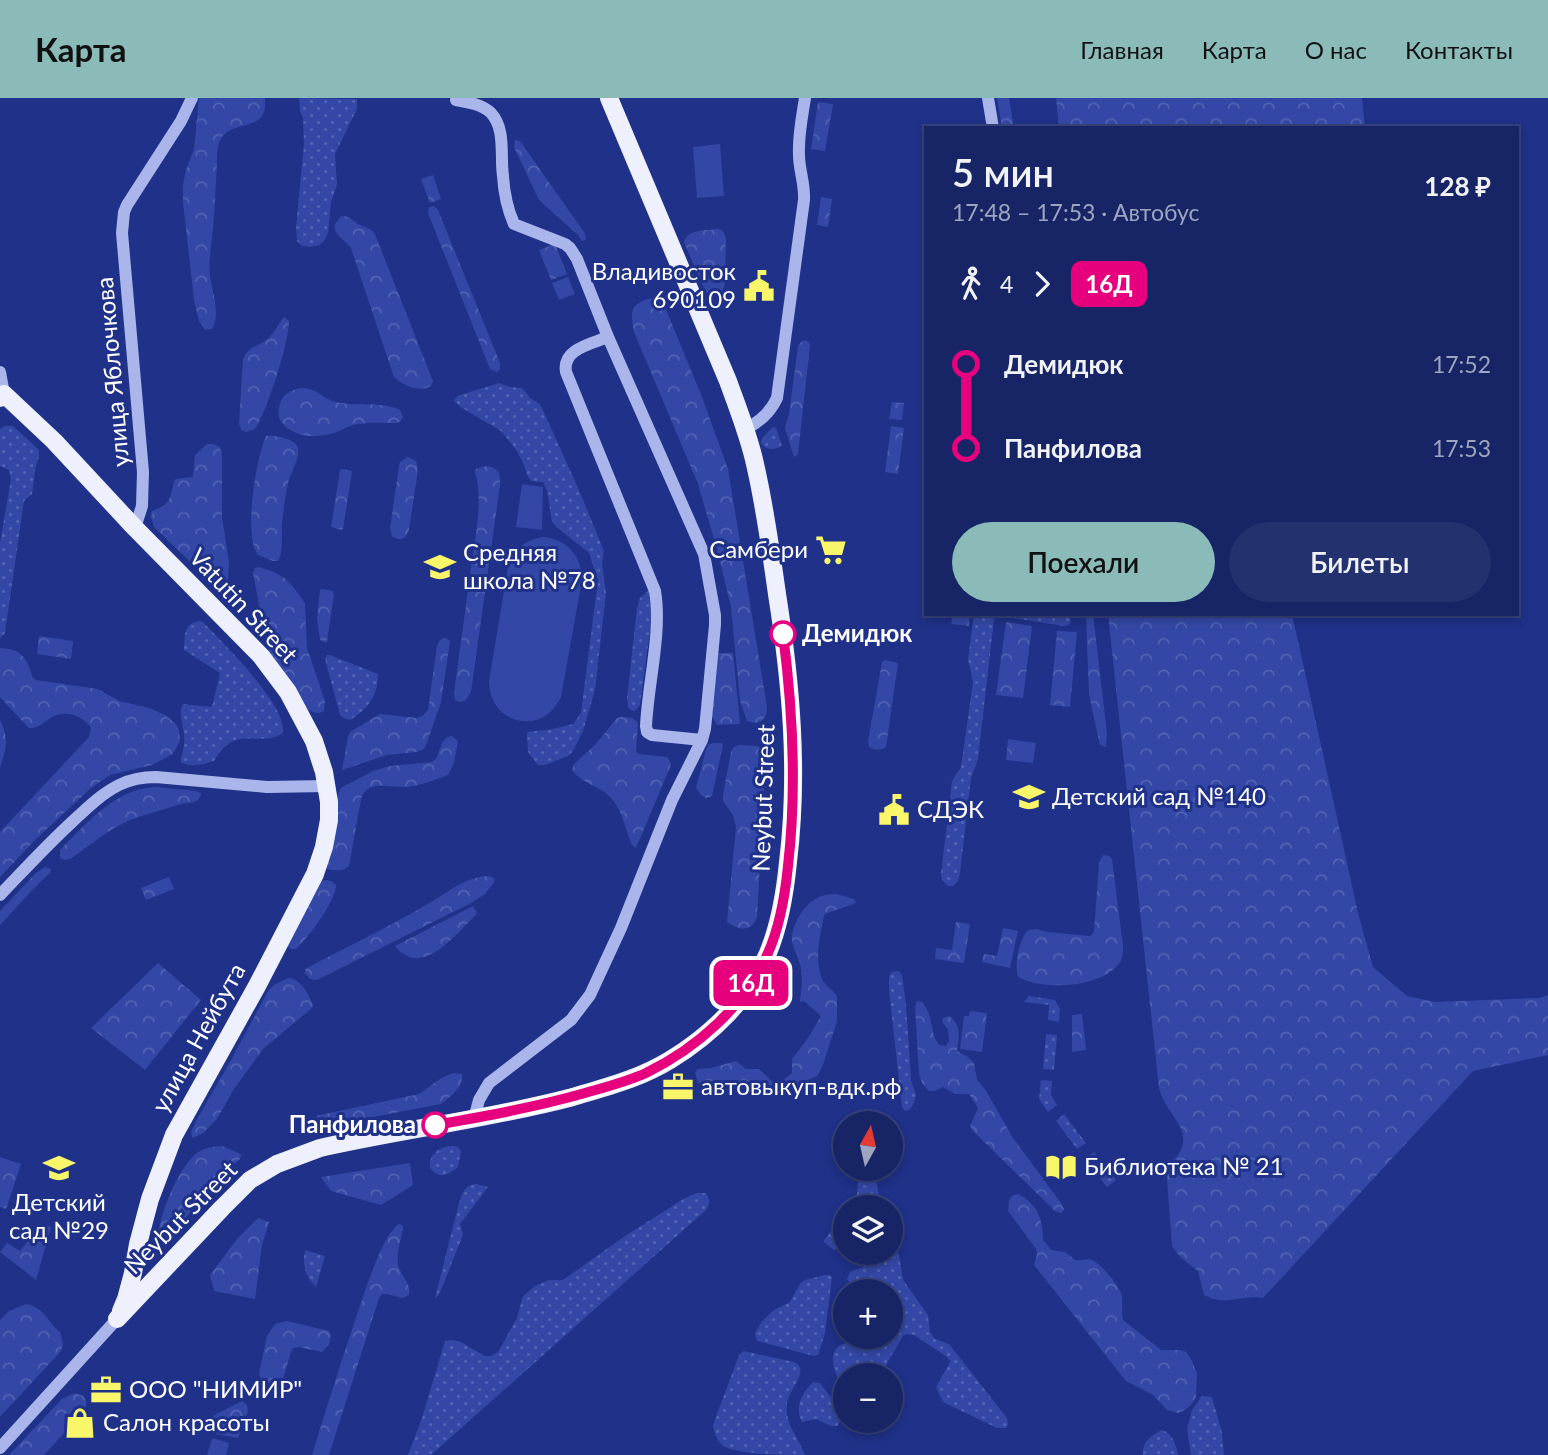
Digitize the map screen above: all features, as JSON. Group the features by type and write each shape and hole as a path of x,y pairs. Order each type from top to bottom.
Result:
{"main road":[{"name":"Neybut Street","path":"117,1319 250,1180 268,1169 320,1148 550,1103 644,1074 671,1060 708,1033 740,1000 767,955 777,928 788,869 792,831 793,739 788,673 757,474 746,429 728,381 609,98"},
{"name":"Vatutin Street","path":"2,396 54,441 261,656 288,692 314,741 327,786"},
{"name":"улица Нейбута","path":"117,1319 126,1299 150,1199 174,1135 257,986 315,874 329,820 327,786"}],"street":[{"name":"улица Яблочкова","path":"135,527 142,506 143,472 122,233 124,212 181,121 192,98"},
{"path":"746,429 769,412 778,398 805,190 799,165 799,151 805,98"},
{"path":"988,98 993,126"},
{"path":"456,100 484,107 494,116 499,126 507,208 514,224 565,244 576,258 706,561 715,625 702,740 670,804 621,928 590,995 571,1020 489,1083 479,1100 474,1119"},
{"path":"608,337 572,352 565,364 657,604 647,732 652,735 702,740"},
{"path":"0,372 2,396"},
{"path":"0,895 98,797 132,779 156,777 267,787 327,786"},
{"name":"Neybut Street","path":"0,1448 117,1319"}],"green space":[{"path":"199,98 265,98 262,116 257,121 228,132 218,146 210,261 216,317 212,329 205,330 199,321 194,300 183,202 186,170 194,149"},
{"path":"299,98 357,99 357,109 335,154 337,185 331,202 328,233 319,245 310,247 302,246 297,241 304,144"},
{"path":"997,98 1009,98 1014,126 1002,126"},
{"path":"1056,98 1362,98 1365,126 1059,126"},
{"path":"818,102 833,104 825,151 811,149"},
{"path":"515,140 520,141 584,232 585,240 582,241 539,200 514,147"},
{"path":"720,144 724,196 697,198 693,147"},
{"path":"433,175 441,199 430,203 421,179"},
{"path":"821,197 832,199 828,227 817,225"},
{"path":"434,206 438,210 500,363 500,370 497,372 490,369 428,213 429,207"},
{"path":"342,216 374,232 433,381 431,386 412,388 394,377 351,248 335,230 337,221"},
{"path":"719,229 726,238 725,285 722,291 712,295 705,291 684,242 689,234 694,232"},
{"path":"555,244 567,274 551,280 539,250"},
{"path":"568,277 575,294 559,300 552,283"},
{"path":"652,298 661,301 665,307 728,469 767,707 762,721 755,723 747,721 740,701 731,607 698,484 634,332 633,309 639,303"},
{"path":"284,317 289,321 288,331 276,376 260,420 255,429 246,432 241,430 239,423 243,359 250,350 270,336"},
{"path":"803,340 810,345 798,454 794,457 785,428 798,346"},
{"path":"499,383 522,388 530,398 540,404 604,551 602,564 606,593 595,690 583,731 573,751 568,756 545,765 538,765 528,752 527,734 573,724 581,713 598,580 589,553 552,522 547,490 543,482 531,481 517,451 501,431 454,401 457,396"},
{"path":"302,388 341,403 392,407 400,410 403,417 396,423 358,424 323,435 299,434 283,424 278,412 284,396 290,391"},
{"path":"892,402 904,403 902,420 889,419"},
{"path":"13,426 39,450 39,456 32,494 24,501 5,633 0,638 0,543 11,479 9,470 0,466 0,429"},
{"path":"891,426 904,428 898,474 885,472"},
{"path":"773,427 776,428 782,446 771,449 761,443 762,438"},
{"path":"266,436 287,439 295,443 298,450 286,493 282,547 278,561 258,555 252,531 255,478"},
{"path":"207,444 220,447 222,454 222,517 229,562 228,580 223,584 210,581 154,527 151,517 152,511 169,500 176,479 193,477 195,455"},
{"path":"408,457 416,461 418,470 409,530 406,536 398,539 392,536 390,528 400,462"},
{"path":"487,466 498,472 500,485 471,692 466,700 460,702 455,700 454,693 477,523 479,495 475,472 476,469"},
{"path":"342,469 352,471 341,530 331,527"},
{"path":"522,484 543,487 542,530 516,527"},
{"path":"543,537 559,541 572,550 579,563 582,580 561,697 553,710 542,718 518,720 507,716 498,708 491,696 489,681 509,561 523,545"},
{"path":"259,567 286,579 305,603 307,648 325,701 324,711 315,712 306,708 267,647 253,573 255,568"},
{"path":"322,589 333,591 334,595 326,643 320,640 317,619"},
{"path":"649,590 650,629 640,705 635,711 628,707 627,698 637,608 640,598"},
{"path":"953,616 970,616 969,626 951,624"},
{"path":"974,616 1001,616 994,619 978,759 971,778 960,873 958,881 953,886 948,886 942,880 941,874 952,781 961,767 973,682 968,659"},
{"path":"1001,616 1069,616 1071,621 1064,626"},
{"path":"1086,616 1093,616 1107,734 1106,747 1100,745 1089,695"},
{"path":"1108,616 1292,616 1358,913 1373,967 1407,996 1435,1002 1539,998 1548,995 1548,1055 1473,1071 1263,1298 1220,1300 1204,1295 1198,1271 1180,1257 1172,1246 1167,1178 1169,1165 1179,1154 1183,1144 1183,1135 1159,1088"},
{"path":"199,621 224,644 266,693 282,723 282,734 272,738 238,739 222,750 214,761 193,765 181,762 184,741 181,715 183,704 211,707 220,673 184,650 187,628"},
{"path":"1006,622 1032,626 1023,698 996,695"},
{"path":"1057,631 1077,632 1070,707 1050,705"},
{"path":"39,636 73,641 71,659 37,654"},
{"path":"443,638 450,641 441,702 424,749 387,755 342,770 350,732 380,714 417,718 428,710 437,646"},
{"path":"0,648 19,653 36,680 98,689 119,701 165,715 176,724 180,741 173,754 152,765 110,775 91,788 0,877 0,832 89,737 91,728 77,716 60,714 29,728 0,697"},
{"path":"717,653 733,653 740,724 717,725 710,713"},
{"path":"327,655 378,674 371,701 350,720 340,715 325,659"},
{"path":"885,660 898,663 886,747 877,750 869,747 868,742 882,662"},
{"path":"617,718 632,718 638,722 636,752 667,757 671,765 636,848 632,845 613,800 572,770 574,764 596,744"},
{"path":"0,720 6,743 0,767"},
{"path":"452,736 458,741 454,763 448,775 410,786 379,786 368,789 361,799 349,866 337,870 324,868 336,799 341,788 373,771 390,766 432,762 444,740"},
{"path":"1008,739 1036,743 1033,763 1006,760"},
{"path":"723,744 712,796 706,798 696,788 706,750 708,745"},
{"path":"738,745 757,746 766,751 757,917 748,928 736,927 727,922 736,827 733,815 723,801 723,795 731,752"},
{"path":"155,787 197,791 201,794 195,802 130,820 70,859 60,858 60,850 103,809 127,794"},
{"path":"1103,855 1112,859 1123,946 1120,962 1112,971 1101,977 1072,985 1042,984 1018,977 1018,952 1028,930 1090,936 1094,932 1099,863"},
{"path":"45,867 51,869 50,873 0,925 0,911"},
{"path":"489,876 494,878 494,882 485,894 469,904 317,980 310,979 305,973 307,968 396,922 456,886"},
{"path":"169,877 174,889 146,900 141,888"},
{"path":"326,880 336,885 332,900 308,936 296,949 291,949 287,945 320,881"},
{"path":"836,894 854,899 856,903 824,916 818,964 823,981 837,996 837,1021 818,1075 771,1092 734,1084 712,1092 705,1091 696,1078 695,1072 698,1069 736,1061 746,1069 759,1069 775,1084 792,1073 792,1059 821,1016 804,1001 800,1002 802,972 792,942 793,931 808,905 817,898"},
{"path":"473,906 477,914 440,949 431,954 414,958 403,954 395,946"},
{"path":"956,922 970,924 964,963 935,959 936,948 952,950"},
{"path":"1003,928 1018,931 1010,968 982,962 984,954 997,956"},
{"path":"158,963 201,1000 145,1070 91,1028"},
{"path":"898,971 902,975 911,1080 916,1095 913,1105 905,1111 902,1107 889,990 889,976"},
{"path":"288,978 304,987 312,1008 263,1049 234,1089 217,1119 202,1134 192,1138 191,1132 197,1119 268,991"},
{"path":"1029,996 1055,1000 1060,1009 1059,1022 1048,1020 1049,1005 1024,1002"},
{"path":"917,1001 922,1002 926,1008 939,1045 946,1046 949,1041 943,1018 949,1016 956,1023 959,1032 957,1051 974,1063 977,1080 1013,1138 1061,1203 1064,1209 1061,1213 1055,1211 973,1131 970,1126 978,1108 969,1094 955,1094 943,1087 929,1091 922,1083 919,1074 915,1007"},
{"path":"970,1011 987,1013 982,1052 960,1049 964,1016 969,1016"},
{"path":"1082,1014 1086,1050 1072,1052 1072,1015"},
{"path":"1046,1034 1057,1035 1054,1070 1043,1069"},
{"path":"454,1073 462,1074 461,1083 441,1104 326,1126 314,1125 320,1115 419,1094"},
{"path":"1041,1080 1052,1081 1051,1095 1057,1105 1048,1112 1039,1099"},
{"path":"1064,1114 1086,1143 1077,1149 1056,1121"},
{"path":"222,1146 241,1154 240,1159 222,1174 165,1243 159,1244 158,1235 164,1210 182,1171 199,1152"},
{"path":"457,1146 461,1151 458,1167 447,1174 433,1172 430,1163 433,1156 442,1148"},
{"path":"1094,1152 1116,1180 1107,1187 1085,1159"},
{"path":"0,1157 21,1164 6,1209 0,1207"},
{"path":"410,1163 413,1185 381,1205 331,1191 321,1177"},
{"path":"858,1181 876,1181 879,1195 857,1195"},
{"path":"476,1184 488,1187 460,1224 463,1235 439,1295 435,1298 459,1203 466,1188"},
{"path":"697,1193 706,1193 709,1202 706,1210 431,1455 408,1455 445,1341 461,1342 485,1356 498,1352 517,1318 523,1296 535,1286 549,1280 563,1280 625,1236"},
{"path":"1018,1194 1038,1213 1043,1240 1051,1250 1065,1252 1075,1260 1092,1260 1110,1276 1122,1296 1123,1320 1161,1350 1186,1352 1197,1373 1196,1397 1185,1410 1178,1413 1167,1410 1153,1395 1126,1381 1034,1265 1036,1249 1008,1211 1009,1200"},
{"path":"258,1218 269,1222 262,1245 255,1299 214,1291 210,1275 237,1239"},
{"path":"42,1224 51,1227 36,1280 0,1252 7,1243 20,1251"},
{"path":"399,1224 403,1228 398,1263 408,1284 409,1295 402,1298 382,1294 379,1298 329,1455 312,1455 371,1274 387,1239"},
{"path":"833,1229 833,1249 824,1240"},
{"path":"305,1250 325,1256 316,1287 305,1270"},
{"path":"901,1265 903,1279 847,1279 850,1272 863,1267"},
{"path":"825,1275 832,1277 825,1333 818,1355 757,1341 755,1333 763,1320 774,1310 790,1302 800,1284"},
{"path":"903,1280 928,1315 930,1332 935,1339 949,1344 1007,1418 1006,1428 997,1428 943,1402 936,1387 950,1361 914,1335 903,1336"},
{"path":"26,1304 45,1315 60,1332 63,1344 61,1351 0,1417 0,1320 9,1311"},
{"path":"287,1321 329,1331 329,1345 322,1352 293,1348 281,1385 271,1384 261,1379 259,1373 267,1336 275,1324"},
{"path":"836,1349 895,1349 887,1363 834,1363"},
{"path":"744,1351 799,1365 800,1375 789,1398 787,1411 790,1424 805,1455 738,1451 722,1445 718,1440 713,1425 739,1355"},
{"path":"813,1382 820,1383 833,1398 833,1426 816,1419 802,1422 799,1406"},
{"path":"75,1393 86,1400 86,1409 44,1455 9,1455 62,1399"},
{"path":"1202,1396 1212,1397 1222,1433 1224,1455 1191,1455 1187,1429 1192,1410"},
{"path":"242,1401 247,1405 248,1411 238,1438 208,1431 207,1424 211,1417"},
{"path":"1162,1430 1173,1440 1178,1455 1143,1455 1146,1443"},
{"path":"212,1438 229,1443 226,1455 207,1455"}],"bus line":[{"name":"16Д","path":"435,1125 550,1103 644,1074 671,1060 708,1033 740,1000 767,955 777,928 792,831 793,739 783,634"}],"place":[{"name":"Владивосток 690109","path":"759,286"},
{"name":"Самбери","path":"831,550"},
{"name":"Средняя школа №78","path":"440,567"},
{"name":"Демидюк","path":"783,634"},
{"name":"Детский сад №140","path":"1029,797"},
{"name":"СДЭК","path":"894,810"},
{"name":"автовыкуп-вдк.рф","path":"678,1087"},
{"name":"Панфилова","path":"435,1125"},
{"name":"Библиотека № 21","path":"1061,1167"},
{"name":"Детский сад №29","path":"59,1168"},
{"name":"ООО \"НИМИР\"","path":"106,1390"},
{"name":"Салон красоты","path":"80,1423"}]}
